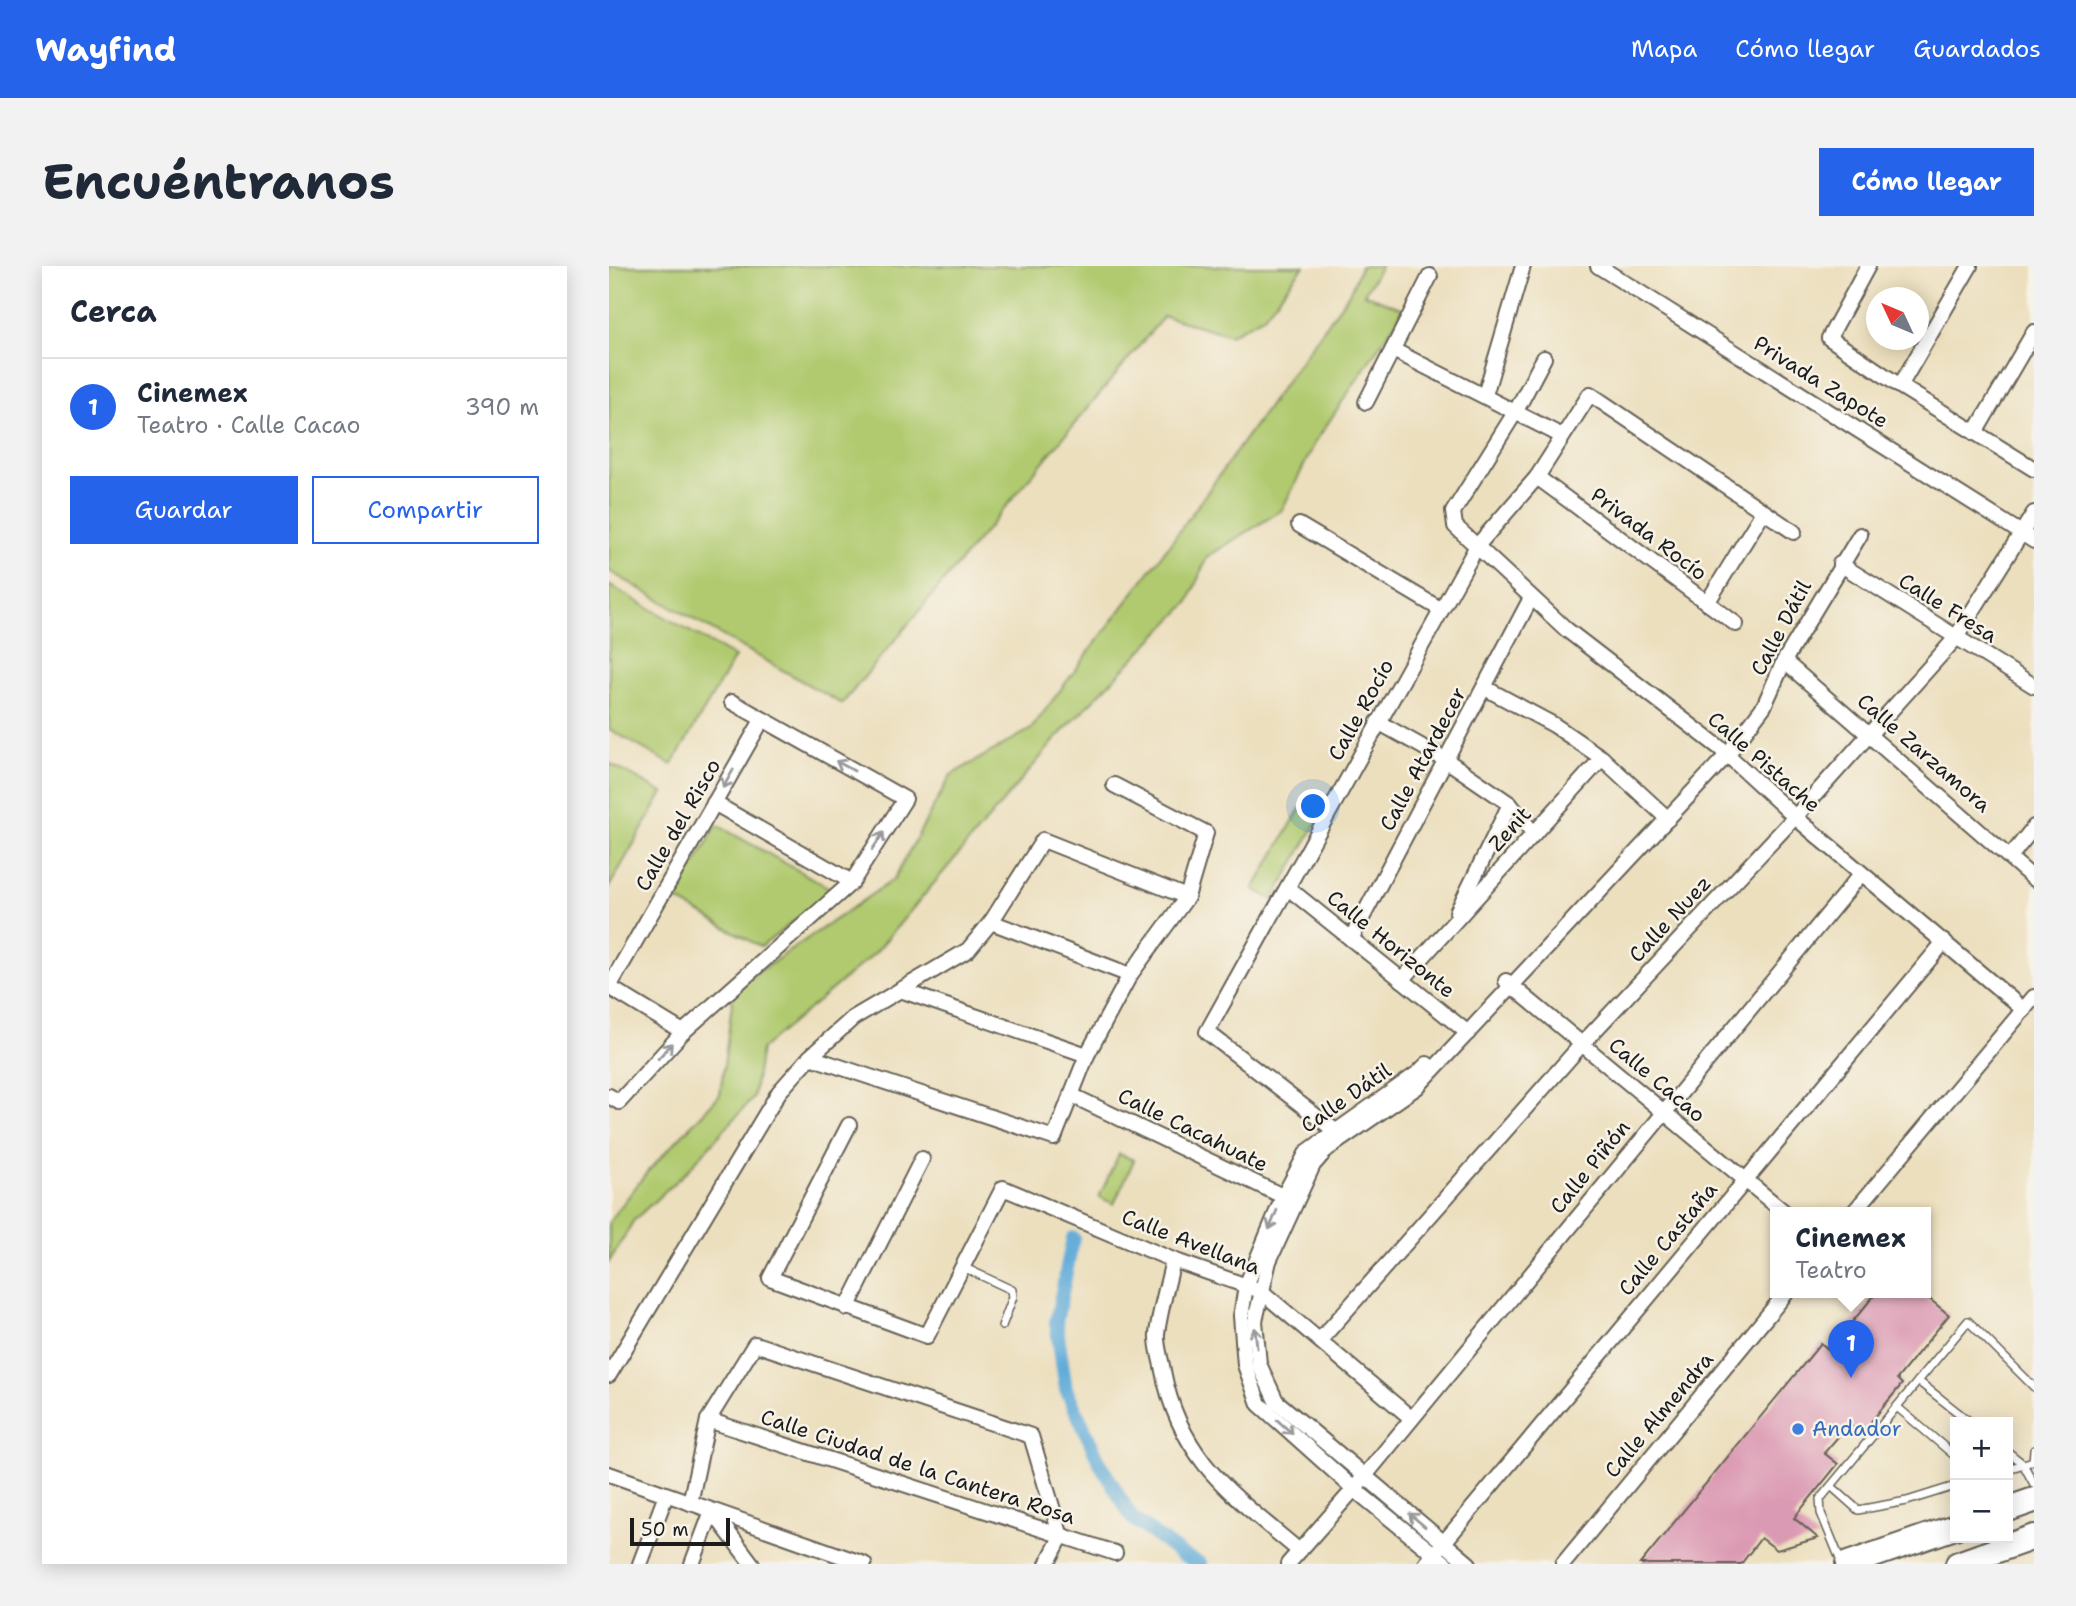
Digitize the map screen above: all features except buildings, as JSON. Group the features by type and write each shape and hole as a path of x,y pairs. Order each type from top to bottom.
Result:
{"highway":[{"path":"2013,1507 2034,1500"},
{"path":"1848,1564 1950,1529"},
{"path":"1958,1564 2034,1537"}],"street":[{"path":"1485,395 1523,266"},
{"name":"Privada Zapote","path":"1598,266 2028,538"},
{"path":"1868,266 1829,338 1899,386 2034,469"},
{"path":"1899,386 1969,266"},
{"path":"1366,402 1430,276"},
{"path":"1975,433 2034,332"},
{"path":"1393,350 1562,436"},
{"name":"Calle Pistache","path":"1544,358 1516,411 1453,512 1455,526 1567,630 1724,752 1861,874 2024,1010"},
{"name":"Calle Rocío","path":"1334,1130 1207,1032 1440,609 1477,547 1537,477 1590,394 1763,512"},
{"name":"Privada Rocío","path":"1537,477 1736,624"},
{"path":"1707,603 1763,512 1794,532"},
{"name":"Calle Nuez","path":"1319,1340 1582,1044 1795,817 1868,732 1955,639 2028,538 2034,513"},
{"path":"1299,525 1440,609"},
{"name":"Calle Dátil","path":"1469,1564 1438,1556 1354,1489 1259,1404 1245,1366 1241,1316 1246,1286 1289,1200 1327,1149 1417,1087 1508,983 1737,740 1764,706 1784,661 1840,564 1860,535"},
{"name":"Calle Fresa","path":"1840,564 1955,639 2032,682"},
{"name":"Calle Atardecer","path":"1350,939 1531,598"},
{"name":"Calle Zarzamora","path":"1784,661 2034,879"},
{"path":"1485,688 1554,724 1602,758 1664,816"},
{"path":"609,1096 619,1101 683,1031 852,882 905,799 732,702"},
{"name":"Calle del Risco","path":"609,987 762,720"},
{"path":"1378,722 1446,760 1510,804 1534,834"},
{"name":"Zenit","path":"1402,980 1602,758"},
{"path":"810,1057 1054,1138 1087,1055 1130,975 1187,897 1206,833 1114,785"},
{"path":"713,803 852,882"},
{"name":"Zenit","path":"1449,929 1510,804"},
{"path":"2010,857 2034,827"},
{"path":"609,1375 779,1092 810,1057 853,1017 968,950 991,922 1043,840 1187,897"},
{"name":"Calle Piñón","path":"1288,1564 1354,1489 1662,1112 1861,874"},
{"name":"Calle Horizonte","path":"1288,888 1465,1030"},
{"path":"991,922 1130,975"},
{"name":"Calle Castaña","path":"1438,1556 1744,1180 1944,942"},
{"name":"Calle Cacao","path":"1508,983 1778,1207"},
{"path":"609,987 683,1031"},
{"path":"900,990 1087,1055"},
{"path":"1858,1207 2034,997"},
{"name":"Calle Dátil","path":"1438,1556 1364,1476 1276,1401 1259,1364 1255,1321 1269,1261 1307,1152 1334,1130 1418,1073 1465,1030"},
{"name":"Calle Cacahuate","path":"1071,1095 1289,1200"},
{"path":"849,1125 770,1279 927,1336 962,1266"},
{"path":"846,1308 922,1159"},
{"name":"Calle Avellana","path":"962,1266 1003,1188 1173,1260 1261,1291 1411,1418"},
{"path":"1173,1260 1157,1336 1167,1390 1183,1435 1207,1469 1233,1495 1299,1550"},
{"name":"Calle Almendra","path":"1563,1564 1782,1298"},
{"path":"690,1503 708,1420 755,1344 1031,1436 1061,1537 1047,1564"},
{"name":"Calle Ciudad de la Cantera Rosa","path":"708,1420 1115,1553"},
{"path":"609,1474 864,1564"},
{"path":"641,1564 666,1495"},
{"path":"692,1564 712,1511"},
{"path":"712,1511 752,1564"}],"lane":[{"path":"962,1266 1012,1290 1013,1297 1002,1326"},
{"path":"1842,1564 1821,1513 1820,1499 1968,1321 2034,1387"},
{"path":"1918,1381 1964,1417"},
{"path":"1897,1407 1950,1452"},
{"path":"2013,1467 2033,1461 2034,1450"},
{"path":"2013,1456 2023,1464 2034,1484"},
{"path":"1831,1486 1858,1510 1907,1501 1950,1488"}],"green space":[{"path":"609,266 1304,266 1263,317 1230,335 1164,316 842,704 609,571"},
{"path":"1361,266 1381,266 1364,294 1404,309 1316,441 1282,510 1207,557 1188,603 1060,734 875,953 761,1049 753,1098 687,1171 634,1220 609,1262 609,1222 648,1171 720,1095 734,989 894,879 951,775 1031,729 1173,540 1350,292"},
{"path":"609,585 735,657 672,765 609,729"},
{"path":"609,763 663,793 609,887"},
{"path":"1300,809 1318,820 1273,900 1254,889"},
{"path":"717,825 833,890 761,947 675,899"},
{"path":"1119,1154 1134,1160 1114,1204 1099,1197"}],"waterway":[{"path":"1073,1238 1056,1322 1066,1389 1101,1465 1132,1518 1181,1554 1201,1564"}],"place":[{"name":"Cinemex","path":"1851,1378"},
{"name":"Andador","path":"1798,1429"}]}
